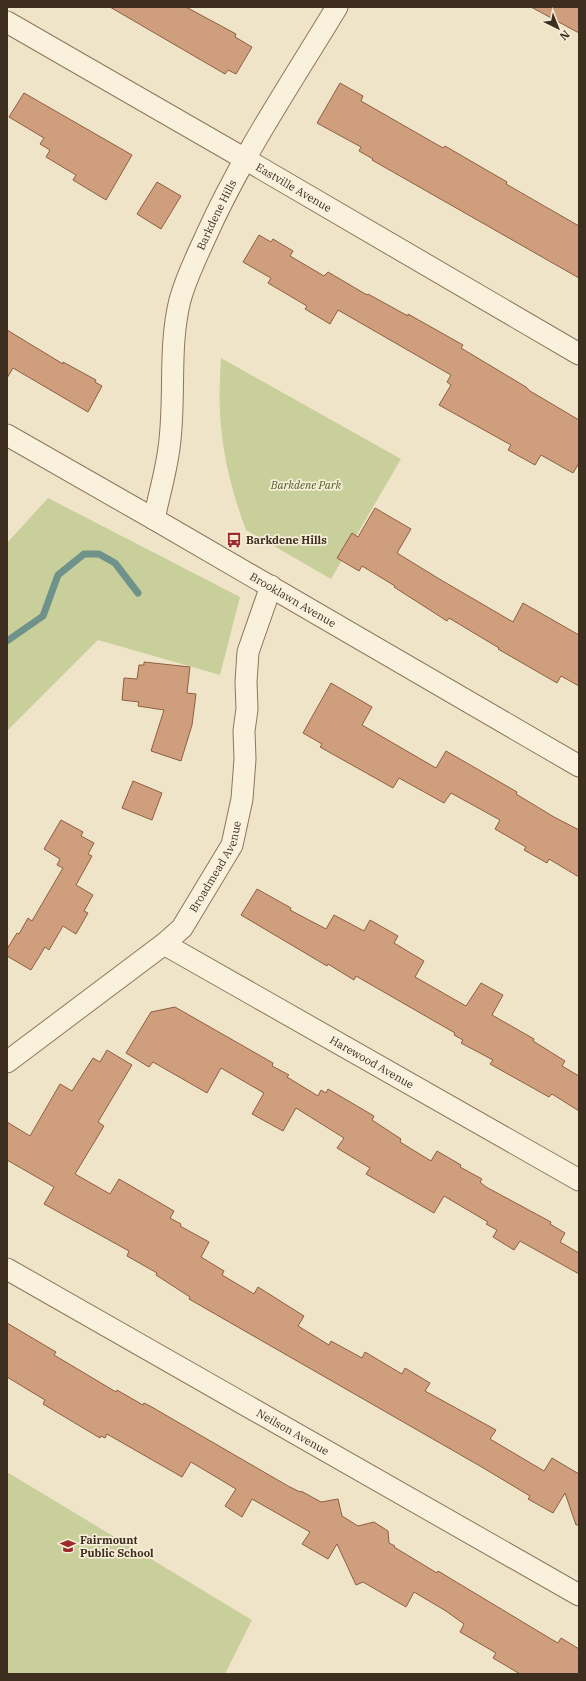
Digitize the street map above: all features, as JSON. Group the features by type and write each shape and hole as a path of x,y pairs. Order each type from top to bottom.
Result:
{"street":[{"name":"Barkdene Hills","path":"154,519 169,447 174,377 172,355 180,300 189,273 221,202 245,159 337,7"},
{"name":"Eastville Avenue","path":"7,22 579,354"},
{"name":"Brooklawn Avenue","path":"7,435 271,586 579,766"},
{"name":"Broadmead Avenue","path":"7,1062 164,944 182,928 232,846 242,799 245,759 244,731 247,709 246,682 248,652 271,586"},
{"name":"Harewood Avenue","path":"164,944 579,1180"},
{"name":"Neilson Avenue","path":"7,1269 579,1595"}],"green space":[{"name":"Barkdene Park","path":"221,358 401,459 331,579 246,530 236,502 225,458 220,406"},
{"path":"48,498 240,597 220,675 98,640 7,731 7,543"},
{"name":"Fairmount Public School","path":"7,1472 252,1620 225,1674 7,1674"}],"building":[{"path":"110,7 186,7 236,34 235,37 252,47 236,74 228,70 225,74"},
{"path":"531,7 579,7 579,33"},
{"path":"340,83 363,96 361,101 443,148 445,146 507,182 506,184 579,226 579,278 372,160 373,159 359,151 361,147 317,123"},
{"path":"24,93 132,155 106,200 73,180 76,175 46,157 50,150 40,144 44,138 9,117"},
{"path":"157,182 181,196 161,229 137,214"},
{"path":"259,235 271,242 273,239 293,251 290,256 324,276 328,272 367,295 368,294 408,316 408,314 463,345 461,348 579,420 579,463 573,473 541,455 535,465 508,450 511,445 439,405 451,385 447,382 451,375 338,310 330,324 305,309 307,306 268,283 271,278 243,262"},
{"path":"7,330 63,364 63,362 96,380 95,382 102,386 88,412 13,368 7,378"},
{"path":"375,508 411,529 397,553 513,622 523,603 579,635 579,686 561,676 557,683 498,649 499,648 449,618 447,621 362,566 359,571 337,558 352,533 358,537"},
{"path":"144,662 190,667 187,693 196,694 192,725 181,761 151,751 164,710 138,706 139,702 122,700 124,678 137,679 139,665 144,665"},
{"path":"331,683 372,707 362,725 436,768 446,751 517,792 516,794 554,817 579,830 579,877 549,859 547,863 524,850 526,847 495,829 500,820 451,793 444,803 399,778 393,788 320,747 322,744 303,733"},
{"path":"133,781 162,793 152,820 122,808"},
{"path":"61,820 83,832 81,836 94,843 88,854 92,856 76,885 93,895 84,911 88,913 76,934 63,926 49,950 45,947 31,970 7,956 7,949 17,933 19,934 28,918 32,921 63,868 57,865 60,859 44,849"},
{"path":"257,889 291,908 290,910 326,929 334,915 364,931 370,920 398,936 394,943 424,961 415,977 466,1006 481,983 503,995 492,1015 534,1039 533,1041 565,1061 562,1066 579,1076 579,1111 552,1094 549,1097 490,1064 493,1060 461,1043 463,1040 454,1035 455,1033 356,976 354,980 328,964 327,966 241,915"},
{"path":"175,1007 273,1063 272,1066 289,1075 287,1077 318,1096 321,1090 326,1093 328,1089 374,1116 372,1120 401,1139 400,1142 431,1161 437,1151 461,1165 460,1167 482,1179 480,1182 486,1187 551,1222 550,1224 565,1233 560,1242 579,1253 579,1274 520,1241 514,1250 493,1237 497,1230 486,1224 488,1222 444,1196 434,1213 366,1174 370,1168 337,1148 344,1138 296,1108 283,1131 252,1114 264,1093 221,1068 207,1093 153,1062 149,1067 126,1053 151,1012"},
{"path":"107,1050 132,1065 98,1122 104,1126 75,1174 110,1194 119,1179 174,1211 170,1218 181,1224 180,1226 209,1242 201,1257 224,1271 222,1275 254,1294 258,1287 304,1316 298,1326 329,1345 331,1341 362,1358 365,1352 402,1374 405,1368 430,1383 425,1391 496,1430 490,1439 544,1471 552,1458 579,1474 579,1525 576,1525 565,1493 553,1513 528,1499 530,1496 480,1466 189,1299 190,1297 156,1275 157,1273 127,1256 129,1251 44,1204 54,1187 7,1160 7,1122 30,1136 60,1084 72,1091 93,1058 100,1062"},
{"path":"7,1323 56,1352 54,1355 116,1392 117,1390 143,1405 144,1403 150,1406 288,1486 321,1502 338,1499 342,1516 358,1526 374,1522 388,1531 389,1543 395,1546 394,1547 437,1573 438,1571 558,1643 561,1638 579,1649 579,1674 520,1674 493,1658 496,1653 460,1632 464,1624 446,1611 414,1592 406,1607 363,1582 356,1585 337,1544 328,1559 302,1544 310,1532 252,1499 242,1517 225,1506 236,1489 191,1462 182,1477 107,1434 105,1438 101,1436 100,1438 43,1404 45,1400 7,1377"}],"waterway":[{"path":"7,641 43,616 58,575 84,554 99,554 115,563 138,593"}],"place":[{"name":"Barkdene Hills","path":"234,540"},
{"name":"Fairmount Public School","path":"68,1546"}]}
